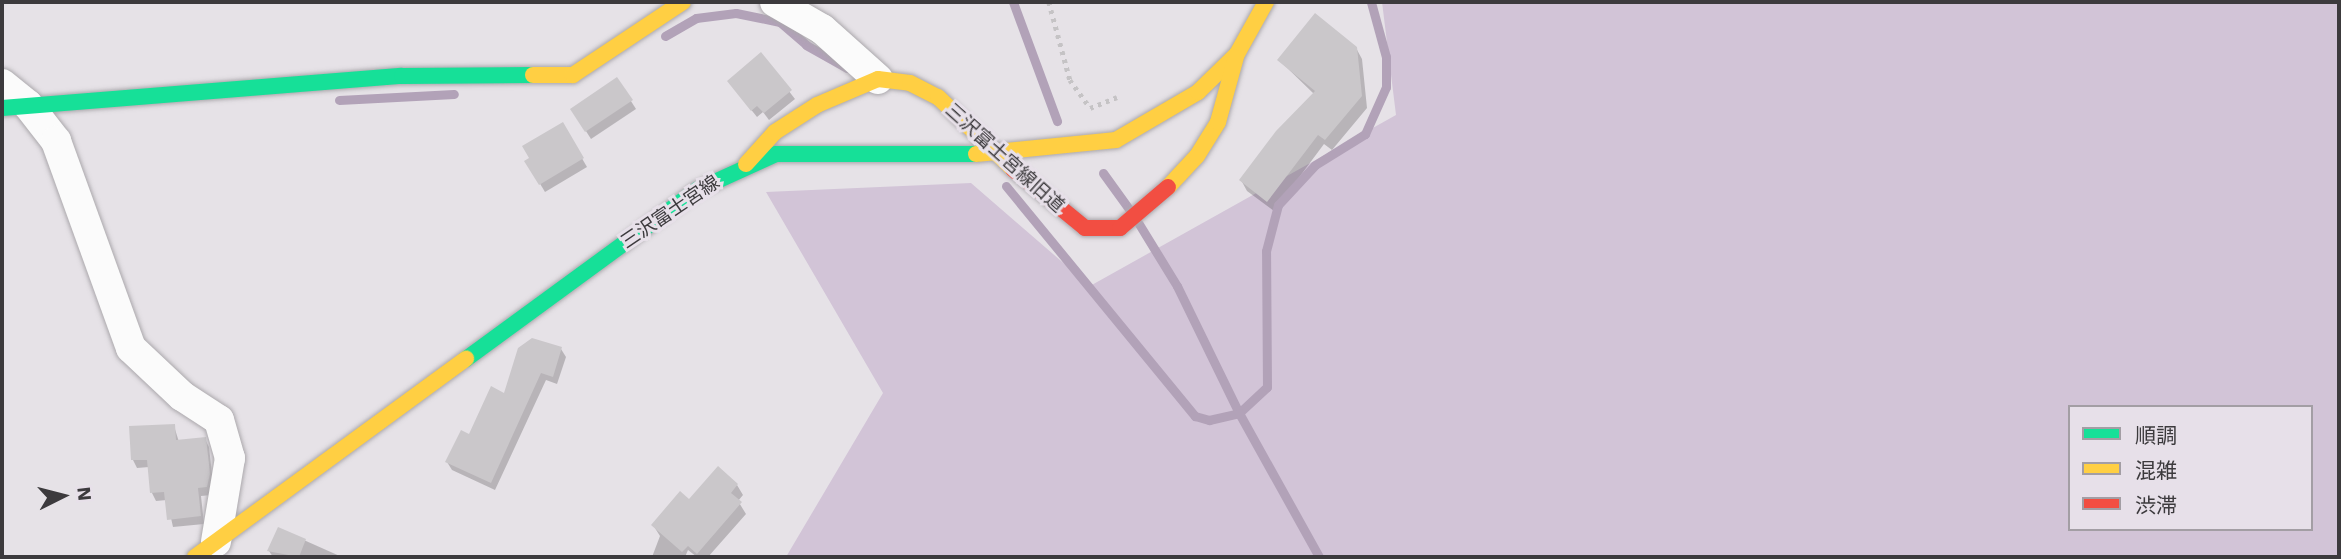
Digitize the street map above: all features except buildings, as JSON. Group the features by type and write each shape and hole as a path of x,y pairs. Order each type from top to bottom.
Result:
{"street":[{"path":"15,106 135,100 402,76 573,75 683,2"},
{"path":"744,165 775,132 817,105 878,79 822,29 775,2"},
{"name":"三沢富士宮線","path":"205,549 697,190 744,165 776,154 1001,154 1116,140 1198,92 1237,54 1266,2"},
{"name":"三沢富士宮線旧道","path":"878,79 910,83 938,97 1001,154 1044,198 1085,228 1120,228 1150,204 1197,156 1218,122 1237,54"},
{"path":"2,84 15,106 56,141 131,348 182,396 219,420 230,458 205,549"}],"path":[{"path":"1049,2 1070,80 1090,108 1125,94"}],"shaded area":[{"path":"1382,2 2339,2 2339,557 786,557 883,393 766,192 971,183 1090,286 1396,115"}],"waterway":[{"path":"1013,2 1057,121"},
{"path":"1006,186 1195,416 1209,420 1239,413 1267,387 1266,251 1278,205 1315,165 1365,134 1386,87 1386,57 1371,2"},
{"path":"665,36 696,18 736,13 780,22 806,45 847,68"},
{"path":"339,100 454,94"},
{"path":"1103,173 1129,209"},
{"path":"1139,224 1177,286 1239,413 1319,557"}],"traffic: fast":[{"path":"2,108 402,76 533,75"},
{"path":"466,359 697,190 776,154 976,154"}],"traffic: slow":[{"path":"533,75 573,75 683,2"},
{"path":"976,154 1116,140 1198,92 1237,54 1266,2"},
{"path":"1168,187 1197,156 1218,122 1236,57"},
{"path":"746,164 775,132 817,105 878,79 910,83 938,97 1013,169"},
{"path":"195,557 466,359"}],"traffic: jam":[{"path":"1013,169 1085,228 1120,228 1168,187"}]}
